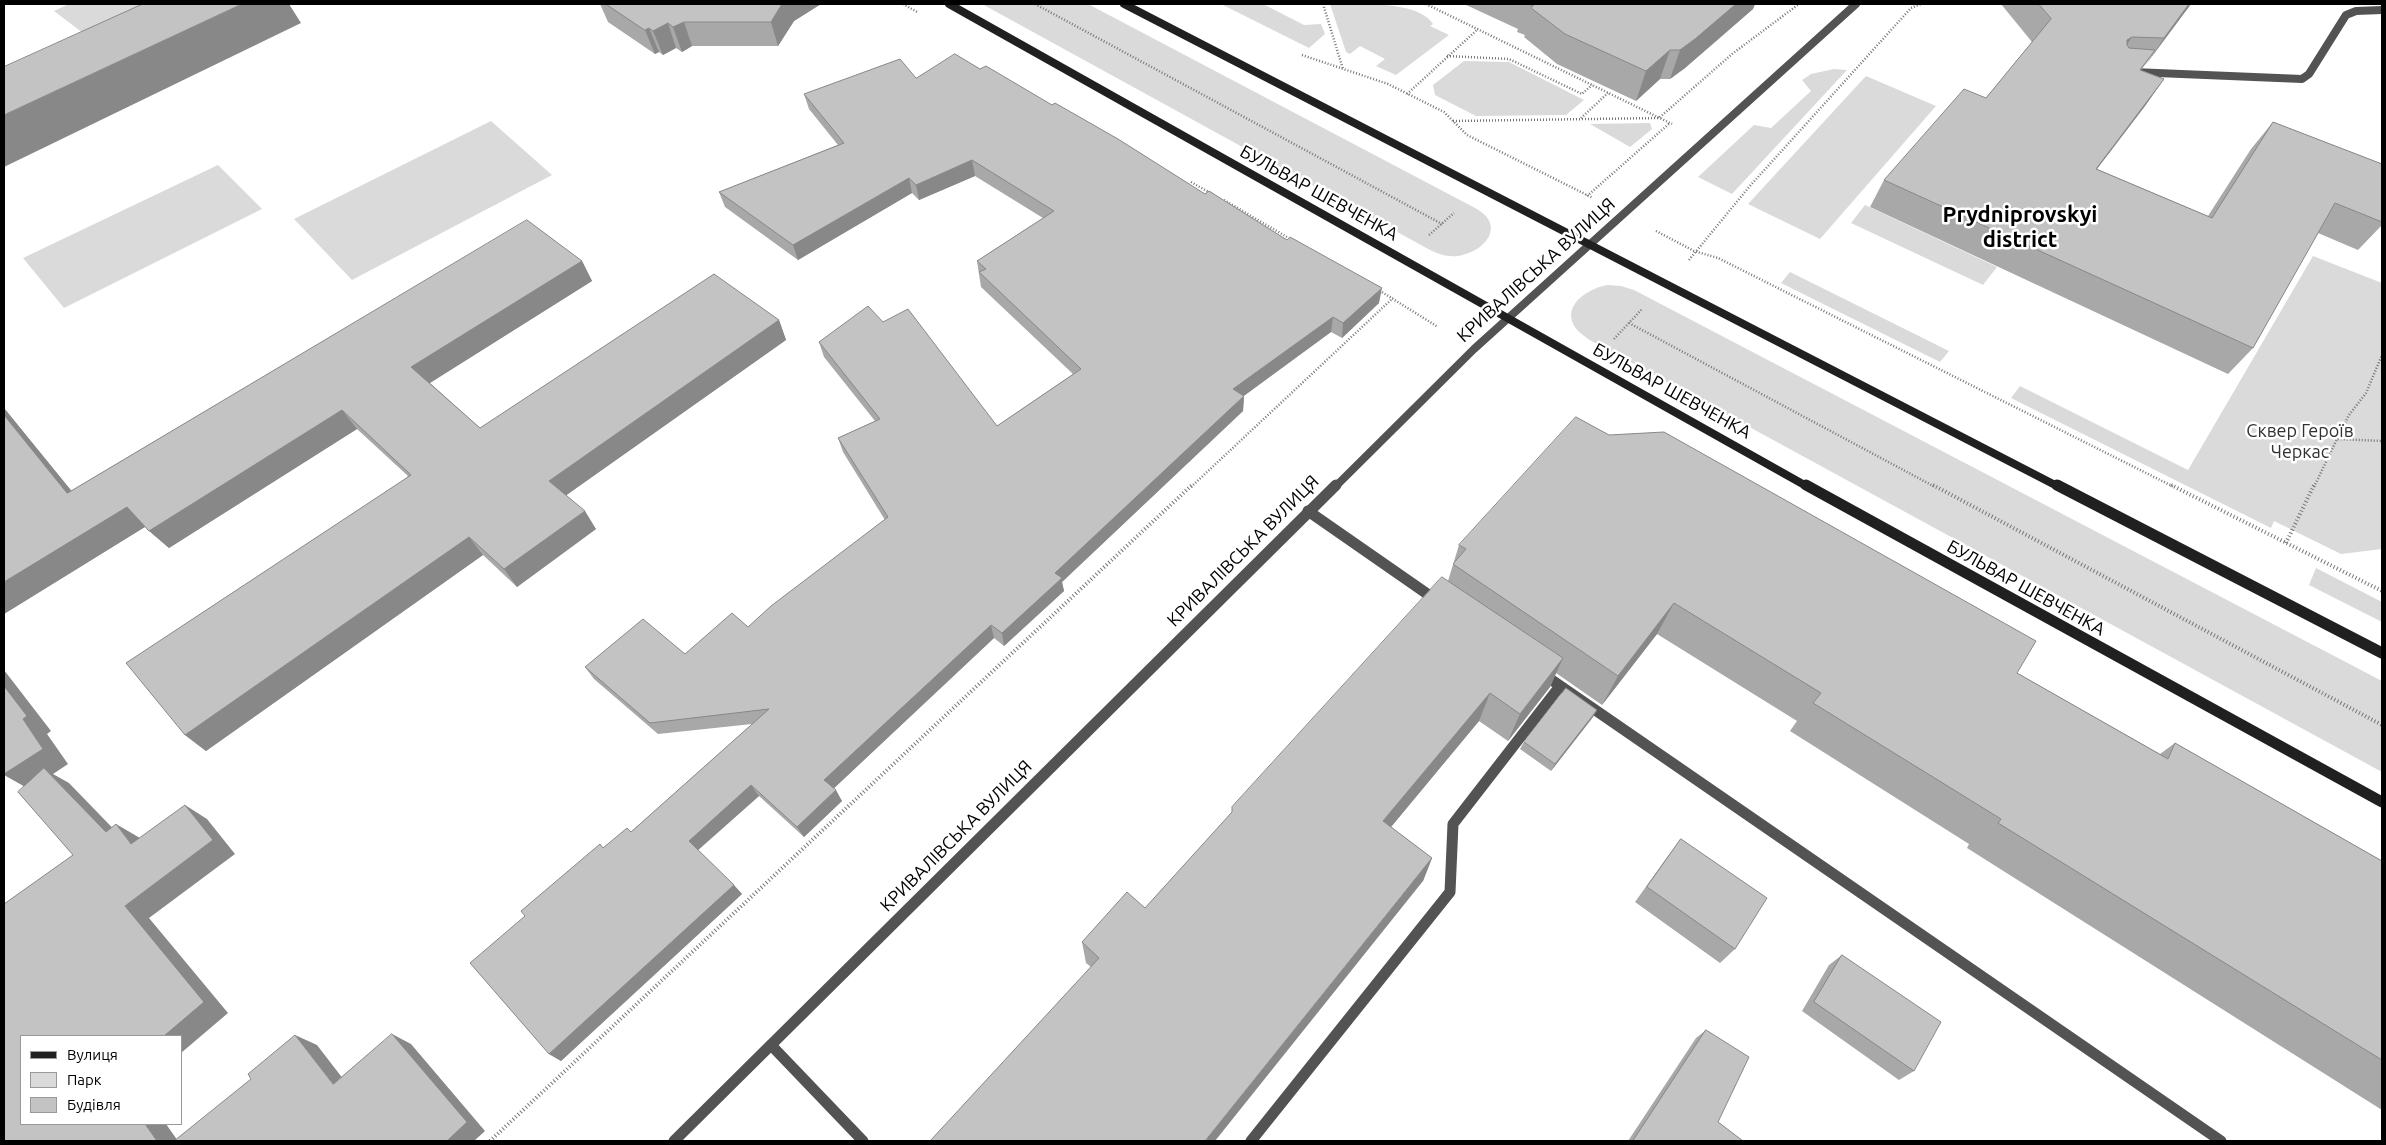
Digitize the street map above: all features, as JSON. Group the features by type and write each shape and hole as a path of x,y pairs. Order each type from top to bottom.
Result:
{"main road":[{"name":"БУЛЬВАР ШЕВЧЕНКА","path":"948,4 1805,485 2382,802"},
{"path":"1124,4 2382,653"}],"street":[{"name":"КРИВАЛІВСЬКА ВУЛИЦЯ","path":"674,1141 1446,375 1855,4"},
{"path":"2123,71 2302,79 2309,74 2346,15 2356,12 2382,10"},
{"path":"1308,512 1446,607"},
{"path":"1536,669 2221,1141"},
{"path":"1251,1141 1450,892 1452,824 1560,686"},
{"path":"771,1045 863,1141"}],"path":[{"path":"1035,4 1442,224"},
{"path":"1323,4 1343,69"},
{"path":"1426,4 1639,108"},
{"path":"1453,121 1660,118 1732,54 1799,4"},
{"path":"1687,263 1694,251 1749,187 1911,8 1921,4"},
{"path":"1407,94 1478,29"},
{"path":"1296,52 1388,84 1444,112 1466,135 1587,196 1670,123"},
{"path":"1447,56 1509,59 1582,94 1592,85"},
{"path":"1580,119 1608,93"},
{"path":"1428,236 1456,211"},
{"path":"1651,228 1694,251 1718,258 2382,592"},
{"path":"490,1141 1393,298"},
{"path":"1613,341 1643,308"},
{"path":"1629,322 2382,725"},
{"path":"2286,543 2349,415 2366,393 2382,355"},
{"path":"2337,439 2382,441"}],"green space":[{"path":"69,4 145,4 83,33 54,11"},
{"path":"982,4 1088,4 1477,209 1486,216 1490,224 1491,231 1488,238 1483,245 1467,254 1450,256 1430,250"},
{"path":"1221,4 1263,4 1304,25 1321,24 1325,34 1309,48"},
{"path":"1330,4 1370,4 1401,7 1425,16 1433,24 1430,26 1449,35 1396,75 1376,66 1385,59 1360,46 1350,54 1346,52"},
{"path":"1464,61 1509,62 1584,100 1566,115 1476,116 1435,95 1433,85"},
{"path":"1834,69 1847,70 1732,194 1698,177 1754,125 1771,128 1811,91 1802,80 1811,74"},
{"path":"1866,76 1936,106 1820,239 1748,204"},
{"path":"491,121 552,175 352,280 294,219"},
{"path":"1650,123 1652,129 1630,147 1590,124"},
{"path":"218,165 262,209 64,308 23,258"},
{"path":"1865,205 1997,267 1983,285 1851,223"},
{"name":"Сквер Героїв Черкас","path":"2313,256 2382,283 2382,549 2341,554 2274,521 2271,528 2011,398 2020,386 2188,470"},
{"path":"1790,272 1949,351 1940,362 1781,283"},
{"path":"1608,285 1634,290 2382,681 2382,772 1588,339 1573,324 1571,314 1573,307 1588,292"},
{"path":"2316,568 2382,602 2382,622 2309,585"}],"building":[{"path":"143,4 242,4 4,115 4,67"},
{"path":"606,4 782,4 771,22 684,22 673,27 668,23 653,31 649,28 645,30"},
{"path":"1528,4 1736,4 1695,39 1680,50 1670,50 1646,71 1565,34 1531,8 1533,6"},
{"path":"2039,4 2189,4 2164,38 2132,37 2127,40 2129,48 2155,50 2140,70 2164,79 2096,169 2212,218 2273,122 2382,164 2382,222 2335,203 2253,348 1884,180 1964,89 1986,98 2051,19"},
{"path":"955,54 980,69 986,66 1052,105 1055,103 1118,139 1205,194 1209,191 1287,240 1290,237 1382,288 1343,323 1333,317 1233,389 1244,396 1055,573 1062,578 1002,633 991,625 824,780 836,790 797,827 751,785 689,841 734,885 549,1054 470,963 525,916 521,911 600,844 603,848 627,828 631,832 769,709 650,723 585,667 643,619 685,654 732,613 748,627 771,606 888,517 838,438 880,419 819,342 868,306 883,322 908,309 997,426 1081,369 979,272 986,269 977,261 1054,211 972,160 916,185 909,178 793,245 719,192 844,143 804,94 900,59 916,78"},
{"path":"527,220 582,261 411,367 480,428 714,274 779,320 549,481 585,511 504,569 469,537 185,735 126,663 411,475 342,410 149,531 127,507 4,582 4,415 67,493"},
{"path":"1576,417 1609,435 1664,432 2036,641 2017,673 2168,759 2175,743 2382,861 2382,1060 1998,823 2001,819 1813,703 1821,693 1674,603 1618,676 1453,564 1466,549 1459,545"},
{"path":"1442,577 1563,658 1520,714 1490,693 1383,821 1432,858 1205,1141 930,1141 1099,958 1082,942 1127,892 1145,908 1232,812 1232,807"},
{"path":"4,686 27,716 23,719 43,749 4,774"},
{"path":"1566,688 1597,710 1555,764 1524,742"},
{"path":"44,768 106,832 116,824 131,844 185,805 213,840 125,906 204,1002 165,1035 20,1035 20,1125 146,1125 157,1141 4,1141 4,904 73,855 18,792"},
{"path":"1681,839 1767,898 1735,949 1647,887"},
{"path":"1842,955 1941,1022 1914,1071 1814,1002"},
{"path":"1706,1030 1749,1057 1718,1122 1743,1141 1633,1141"},
{"path":"392,1034 467,1122 447,1141 174,1141 251,1079 248,1074 295,1035 333,1084"}],"district":[{"name":"Prydniprovskyi district","path":"2020,228"}]}
